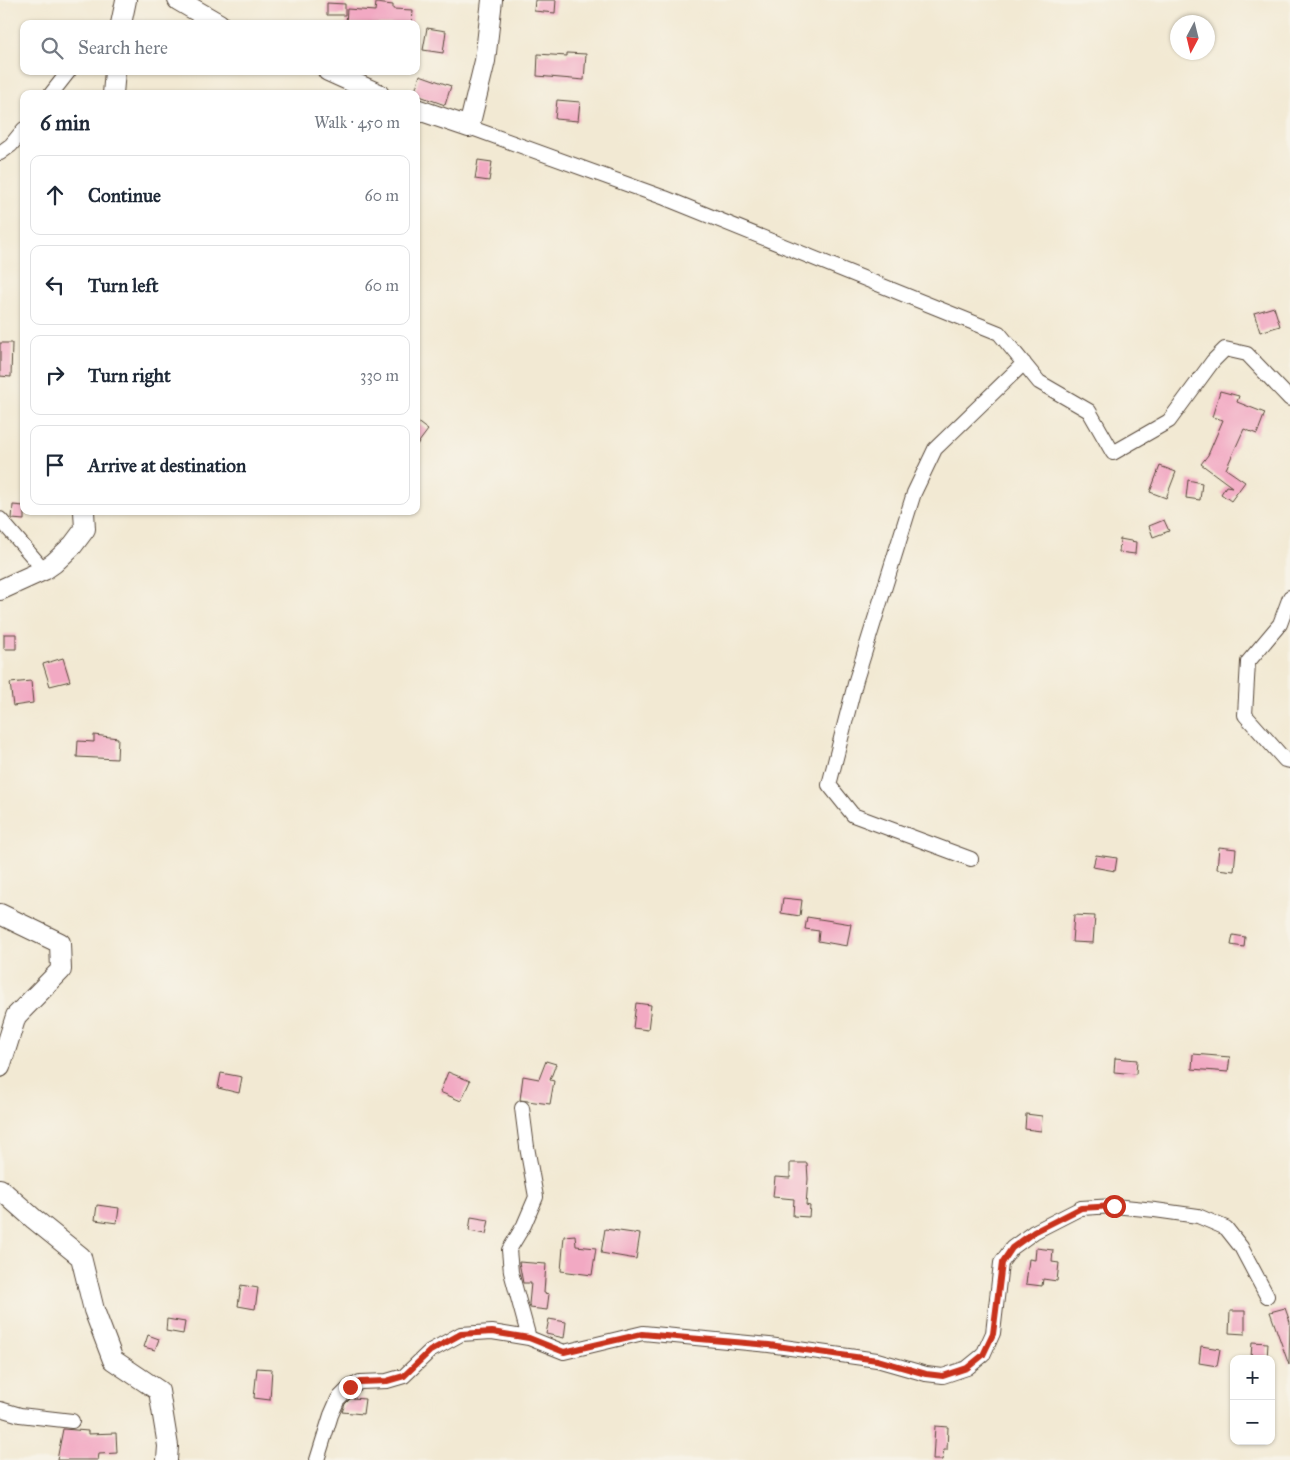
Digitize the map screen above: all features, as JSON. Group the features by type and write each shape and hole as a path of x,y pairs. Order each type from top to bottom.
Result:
{"main road":[{"path":"178,0 212,20"},
{"path":"420,110 469,127 485,61 492,0"},
{"path":"113,90 115,75"},
{"path":"337,75 370,90"},
{"path":"0,590 44,570 54,563 73,545 85,529 84,515"},
{"path":"0,914 60,943 61,970 16,1016 0,1067"},
{"path":"0,1189 34,1220 80,1257 94,1310 113,1360 159,1391 168,1446 167,1460"}],"street":[{"path":"54,90 66,75"},
{"path":"469,127 664,198 999,333 1039,382 1089,411 1113,454 1169,421 1213,361 1225,349 1247,354 1290,399"},
{"path":"0,153 11,145 20,134"},
{"path":"971,859 853,815 829,785 856,680 914,493 935,449 1024,362"},
{"path":"0,519 44,570"},
{"path":"1290,597 1280,624 1248,662 1245,715 1285,760 1290,761"},
{"path":"522,1108 536,1197 524,1225 509,1250 510,1272 529,1338"},
{"path":"317,1460 330,1415 338,1399 350,1387 360,1382 387,1381 404,1376 430,1351 461,1334 492,1332 529,1338 564,1352 642,1334 672,1336 769,1345 877,1360 926,1374 943,1376 967,1368 983,1355 993,1334 1002,1263 1012,1248 1034,1232 1081,1208 1114,1206 1198,1216 1226,1228 1241,1247 1267,1296"},
{"path":"0,1409 20,1415 72,1421"}],"building":[{"path":"535,0 556,0 555,13 534,11"},
{"path":"327,3 345,4 345,15 327,15"},
{"path":"376,3 393,5 393,9 413,10 412,20 346,20 347,9 375,11"},
{"path":"427,28 446,31 443,53 423,50"},
{"path":"567,53 586,54 584,80 537,76 538,54 567,56"},
{"path":"420,75 451,86 445,105 420,96 420,90 415,90"},
{"path":"557,100 580,102 578,121 555,119"},
{"path":"478,160 492,162 489,181 475,179"},
{"path":"1274,307 1280,326 1260,332 1254,313"},
{"path":"0,343 12,343 11,377 0,376"},
{"path":"1220,391 1239,396 1237,402 1265,413 1257,434 1244,429 1226,469 1245,482 1231,501 1221,494 1226,486 1232,487 1201,464 1208,455 1223,420 1212,417"},
{"path":"420,424 428,430 420,441"},
{"path":"1160,466 1176,472 1166,498 1150,492"},
{"path":"1188,480 1202,483 1200,500 1186,498"},
{"path":"13,505 20,506 20,515 24,515 24,520 12,519"},
{"path":"1164,520 1169,531 1153,537 1149,526"},
{"path":"1120,539 1136,542 1135,554 1119,552"},
{"path":"4,634 16,634 16,649 4,649"},
{"path":"63,658 70,681 50,686 43,664"},
{"path":"31,681 33,703 13,706 10,683"},
{"path":"94,735 118,738 117,759 77,757 78,741 94,742"},
{"path":"1219,847 1236,849 1234,871 1217,869"},
{"path":"1096,855 1117,858 1115,871 1093,867"},
{"path":"783,898 802,900 800,916 781,913"},
{"path":"1074,915 1095,916 1093,943 1072,942"},
{"path":"807,917 851,924 847,946 818,941 819,931 805,929"},
{"path":"1233,935 1245,937 1244,947 1231,945"},
{"path":"636,1003 651,1005 648,1030 633,1028"},
{"path":"1193,1054 1230,1057 1228,1072 1192,1069"},
{"path":"1115,1058 1137,1060 1136,1074 1114,1072"},
{"path":"546,1061 556,1064 550,1080 554,1081 550,1104 520,1100 523,1076 539,1079"},
{"path":"448,1072 470,1081 461,1101 440,1092"},
{"path":"221,1073 242,1077 239,1093 218,1088"},
{"path":"1026,1114 1042,1116 1041,1131 1025,1129"},
{"path":"790,1163 807,1163 806,1205 810,1206 809,1217 793,1216 794,1199 773,1197 775,1177 790,1178"},
{"path":"97,1205 119,1208 117,1223 95,1220"},
{"path":"471,1217 489,1220 486,1234 469,1231"},
{"path":"605,1229 640,1234 636,1259 601,1253"},
{"path":"575,1235 576,1246 596,1248 592,1275 561,1271 564,1236"},
{"path":"1036,1248 1053,1250 1052,1262 1059,1263 1057,1281 1043,1279 1042,1286 1026,1284 1029,1259 1035,1260"},
{"path":"519,1262 546,1264 544,1293 549,1294 547,1310 530,1308 531,1283 523,1283"},
{"path":"241,1285 258,1288 255,1309 238,1306"},
{"path":"1285,1308 1290,1322 1289,1365 1270,1312"},
{"path":"1230,1311 1245,1311 1245,1334 1229,1333"},
{"path":"167,1319 185,1322 183,1334 166,1331"},
{"path":"549,1319 566,1322 564,1338 546,1334"},
{"path":"148,1335 159,1339 155,1350 144,1347"},
{"path":"1252,1342 1268,1343 1267,1355 1251,1355"},
{"path":"1201,1346 1220,1349 1217,1366 1199,1363"},
{"path":"257,1368 272,1369 270,1400 254,1398"},
{"path":"351,1398 365,1399 363,1414 342,1412 345,1404"},
{"path":"935,1426 948,1427 947,1450 944,1450 942,1460 933,1460"},
{"path":"63,1429 88,1431 88,1434 116,1433 117,1453 99,1454 98,1460 57,1460"}],"route":[{"path":"350,1387 360,1382 387,1381 404,1376 430,1351 461,1334 492,1332 529,1338 564,1352 642,1334 769,1345 877,1360 926,1374 943,1376 967,1368 983,1355 993,1334 996,1298 1002,1263 1012,1248 1034,1232 1081,1208 1114,1206"}]}
